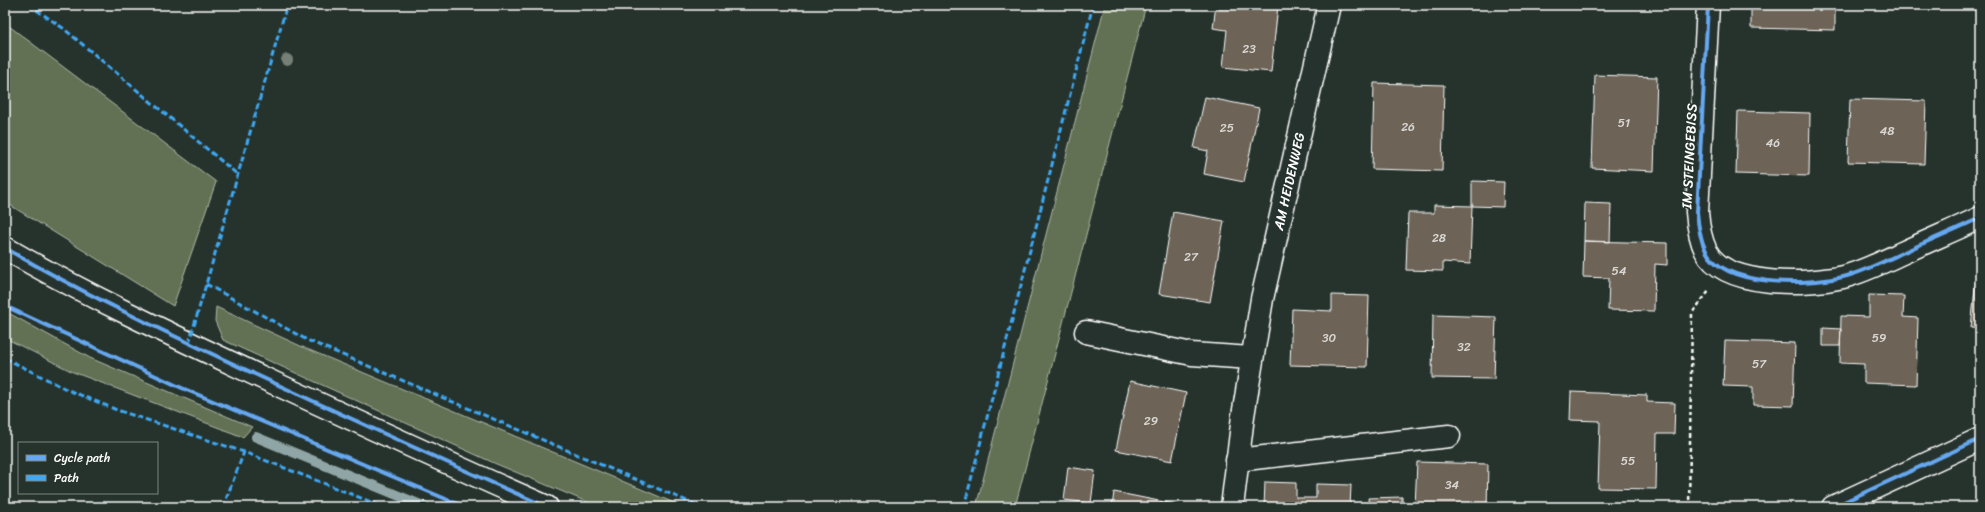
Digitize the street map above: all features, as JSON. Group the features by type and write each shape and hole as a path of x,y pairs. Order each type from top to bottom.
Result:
{"street":[{"name":"AM HEIDENWEG","path":"1232,507 1251,358 1262,300 1329,5"},
{"name":"IM STEINGEBISS","path":"1708,5 1697,212 1699,233 1706,252 1726,269 1744,277 1764,282 1804,282 1843,277 1880,264 1980,218"},
{"path":"5,248 105,303 188,343 457,468 547,507"},
{"path":"1086,332 1192,354 1251,358"},
{"path":"1237,460 1449,436"},
{"path":"1833,507 1980,439"}],"path":[{"path":"1689,507 1692,313 1726,269"}],"green space":[{"path":"1105,5 1146,5 1015,507 976,507"},
{"path":"5,23 216,182 173,306 5,202"},
{"path":"216,307 307,349 684,507 599,507 494,463 223,340 215,321"},
{"path":"5,311 90,358 252,427 243,437 73,372 5,338"}],"building":[{"path":"1216,5 1278,5 1271,72 1223,67 1227,30 1213,28"},
{"path":"1751,5 1835,5 1835,30 1751,28"},
{"path":"1595,75 1657,77 1654,171 1592,168"},
{"path":"1374,83 1444,85 1442,171 1372,169"},
{"path":"1205,97 1259,108 1244,182 1204,174 1208,151 1194,148"},
{"path":"1850,99 1926,101 1924,164 1848,162"},
{"path":"1738,111 1810,113 1809,176 1736,174"},
{"path":"1472,181 1504,182 1503,207 1472,206"},
{"path":"1585,203 1611,204 1610,242 1584,241"},
{"path":"1434,205 1472,206 1470,264 1443,262 1443,271 1406,270 1408,213 1434,213"},
{"path":"1173,212 1224,221 1210,302 1159,294"},
{"path":"1584,241 1667,243 1667,265 1655,264 1654,311 1608,310 1609,278 1583,277"},
{"path":"1978,258 1980,258 1980,329 1971,328"},
{"path":"1332,295 1369,296 1367,367 1290,365 1292,309 1332,311"},
{"path":"1869,295 1904,296 1903,317 1918,318 1916,385 1864,383 1864,364 1840,363 1841,316 1869,317"},
{"path":"1433,315 1496,317 1494,379 1432,378"},
{"path":"1823,328 1841,329 1840,346 1823,346"},
{"path":"1725,341 1795,343 1793,406 1753,405 1753,387 1723,386"},
{"path":"1130,381 1186,393 1172,461 1116,450"},
{"path":"1571,392 1647,395 1647,402 1675,403 1674,434 1657,434 1656,489 1598,488 1600,421 1570,420"},
{"path":"1417,462 1488,464 1487,507 1415,507"},
{"path":"1068,467 1095,471 1091,503 1064,500"},
{"path":"1265,482 1296,483 1296,498 1316,498 1316,484 1351,485 1350,507 1264,507"},
{"path":"1114,492 1179,505 1179,507 1112,507"},
{"path":"1402,497 1402,507 1369,507 1368,498"}],"waterway":[{"path":"256,437 426,507"}],"marked path":[{"path":"29,5 63,28 238,175"},
{"path":"189,343 287,5"},
{"path":"964,507 1093,5"},
{"path":"206,284 307,340 701,507"},
{"path":"5,358 68,390 117,410 244,452 384,507"},
{"path":"223,507 244,452"}],"cycle path":[{"path":"1708,5 1697,212 1702,242 1706,251 1716,263 1730,272 1748,278 1789,282 1828,280 1865,270 1980,218"},
{"path":"5,248 67,283 163,331 547,507"},
{"path":"5,306 182,388 465,507"},
{"path":"1833,507 1980,439"}]}
